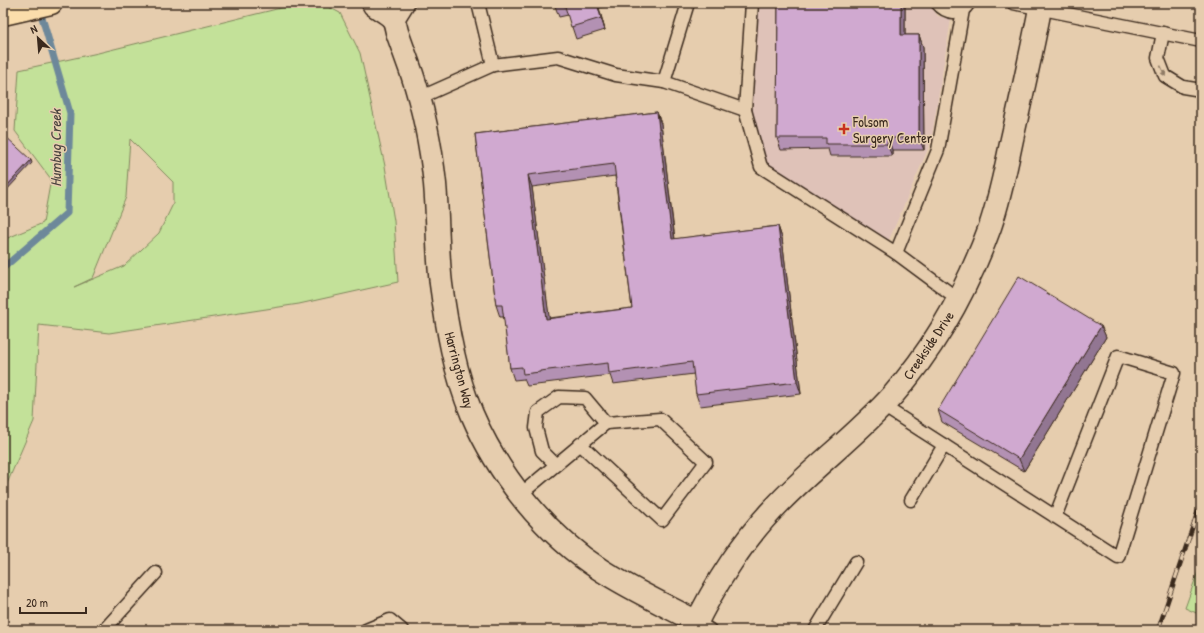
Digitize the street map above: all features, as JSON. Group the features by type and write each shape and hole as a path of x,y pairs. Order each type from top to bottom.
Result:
{"main road":[{"path":"3,14 51,3"}],"street":[{"name":"Harrington Way","path":"373,3 374,5 398,11 427,131 435,183 441,284 456,362 466,398 489,448 509,480 544,523 571,548 601,570 700,627"},
{"name":"Creekside Drive","path":"700,627 725,572 765,519 779,503 817,466 883,406 926,352 946,322 970,275 990,226 1000,193 1040,6"}],"lane":[{"path":"478,3 493,64"},
{"path":"664,82 688,3"},
{"path":"752,3 745,110 761,167 896,253 958,298"},
{"path":"938,3 946,11 951,12 966,6"},
{"path":"1013,3 1040,6 1201,41"},
{"path":"896,253 938,150 966,6"},
{"path":"1163,33 1158,58 1165,76 1183,87 1201,90"},
{"path":"419,98 493,64 558,57 616,75 664,82 745,110"},
{"path":"883,406 944,446 1055,517 1118,557 1174,373 1118,356 1055,517"},
{"path":"556,465 542,451 536,428 538,412 559,396 584,398 606,423"},
{"path":"521,494 580,444 606,423 660,419 706,462 662,520 580,444"},
{"path":"911,500 944,446"},
{"path":"815,630 856,562"},
{"path":"104,630 156,573"},
{"path":"366,630 390,620 402,630"}],"shaded area":[{"name":"Folsom Surgery Center","path":"758,3 931,3 931,7 938,16 951,19 931,142 889,240 765,163 752,115"}],"green space":[{"path":"301,3 321,3 340,13 360,53 385,166 394,221 398,282 299,304 109,333 39,325 34,421 3,493 3,240 43,223 51,179 15,131 19,70 98,53","holes":["130,139 173,182 173,204 159,233 124,266 74,287 93,278 126,197"]},
{"path":"1201,563 1201,615 1185,608"}],"building":[{"path":"554,3 564,3 555,6"},
{"path":"564,3 597,3 601,18 571,27"},
{"path":"778,3 901,3 901,35 919,35 919,138 888,138 887,144 826,144 826,138 777,138"},
{"path":"657,112 672,239 778,226 797,382 696,394 692,362 609,373 608,363 523,374 522,367 510,368 502,305 496,305 475,134","holes":["614,164 632,308 546,319 528,175"]},
{"path":"3,134 31,160 3,190"},
{"path":"1019,276 1101,326 1019,459 938,410"}],"waterway":[{"name":"Humbug Creek","path":"3,268 67,213 70,113 39,7"}],"railway":[{"path":"1158,630 1201,502"}],"place":[{"name":"Folsom Surgery Center","path":"844,129"}]}
